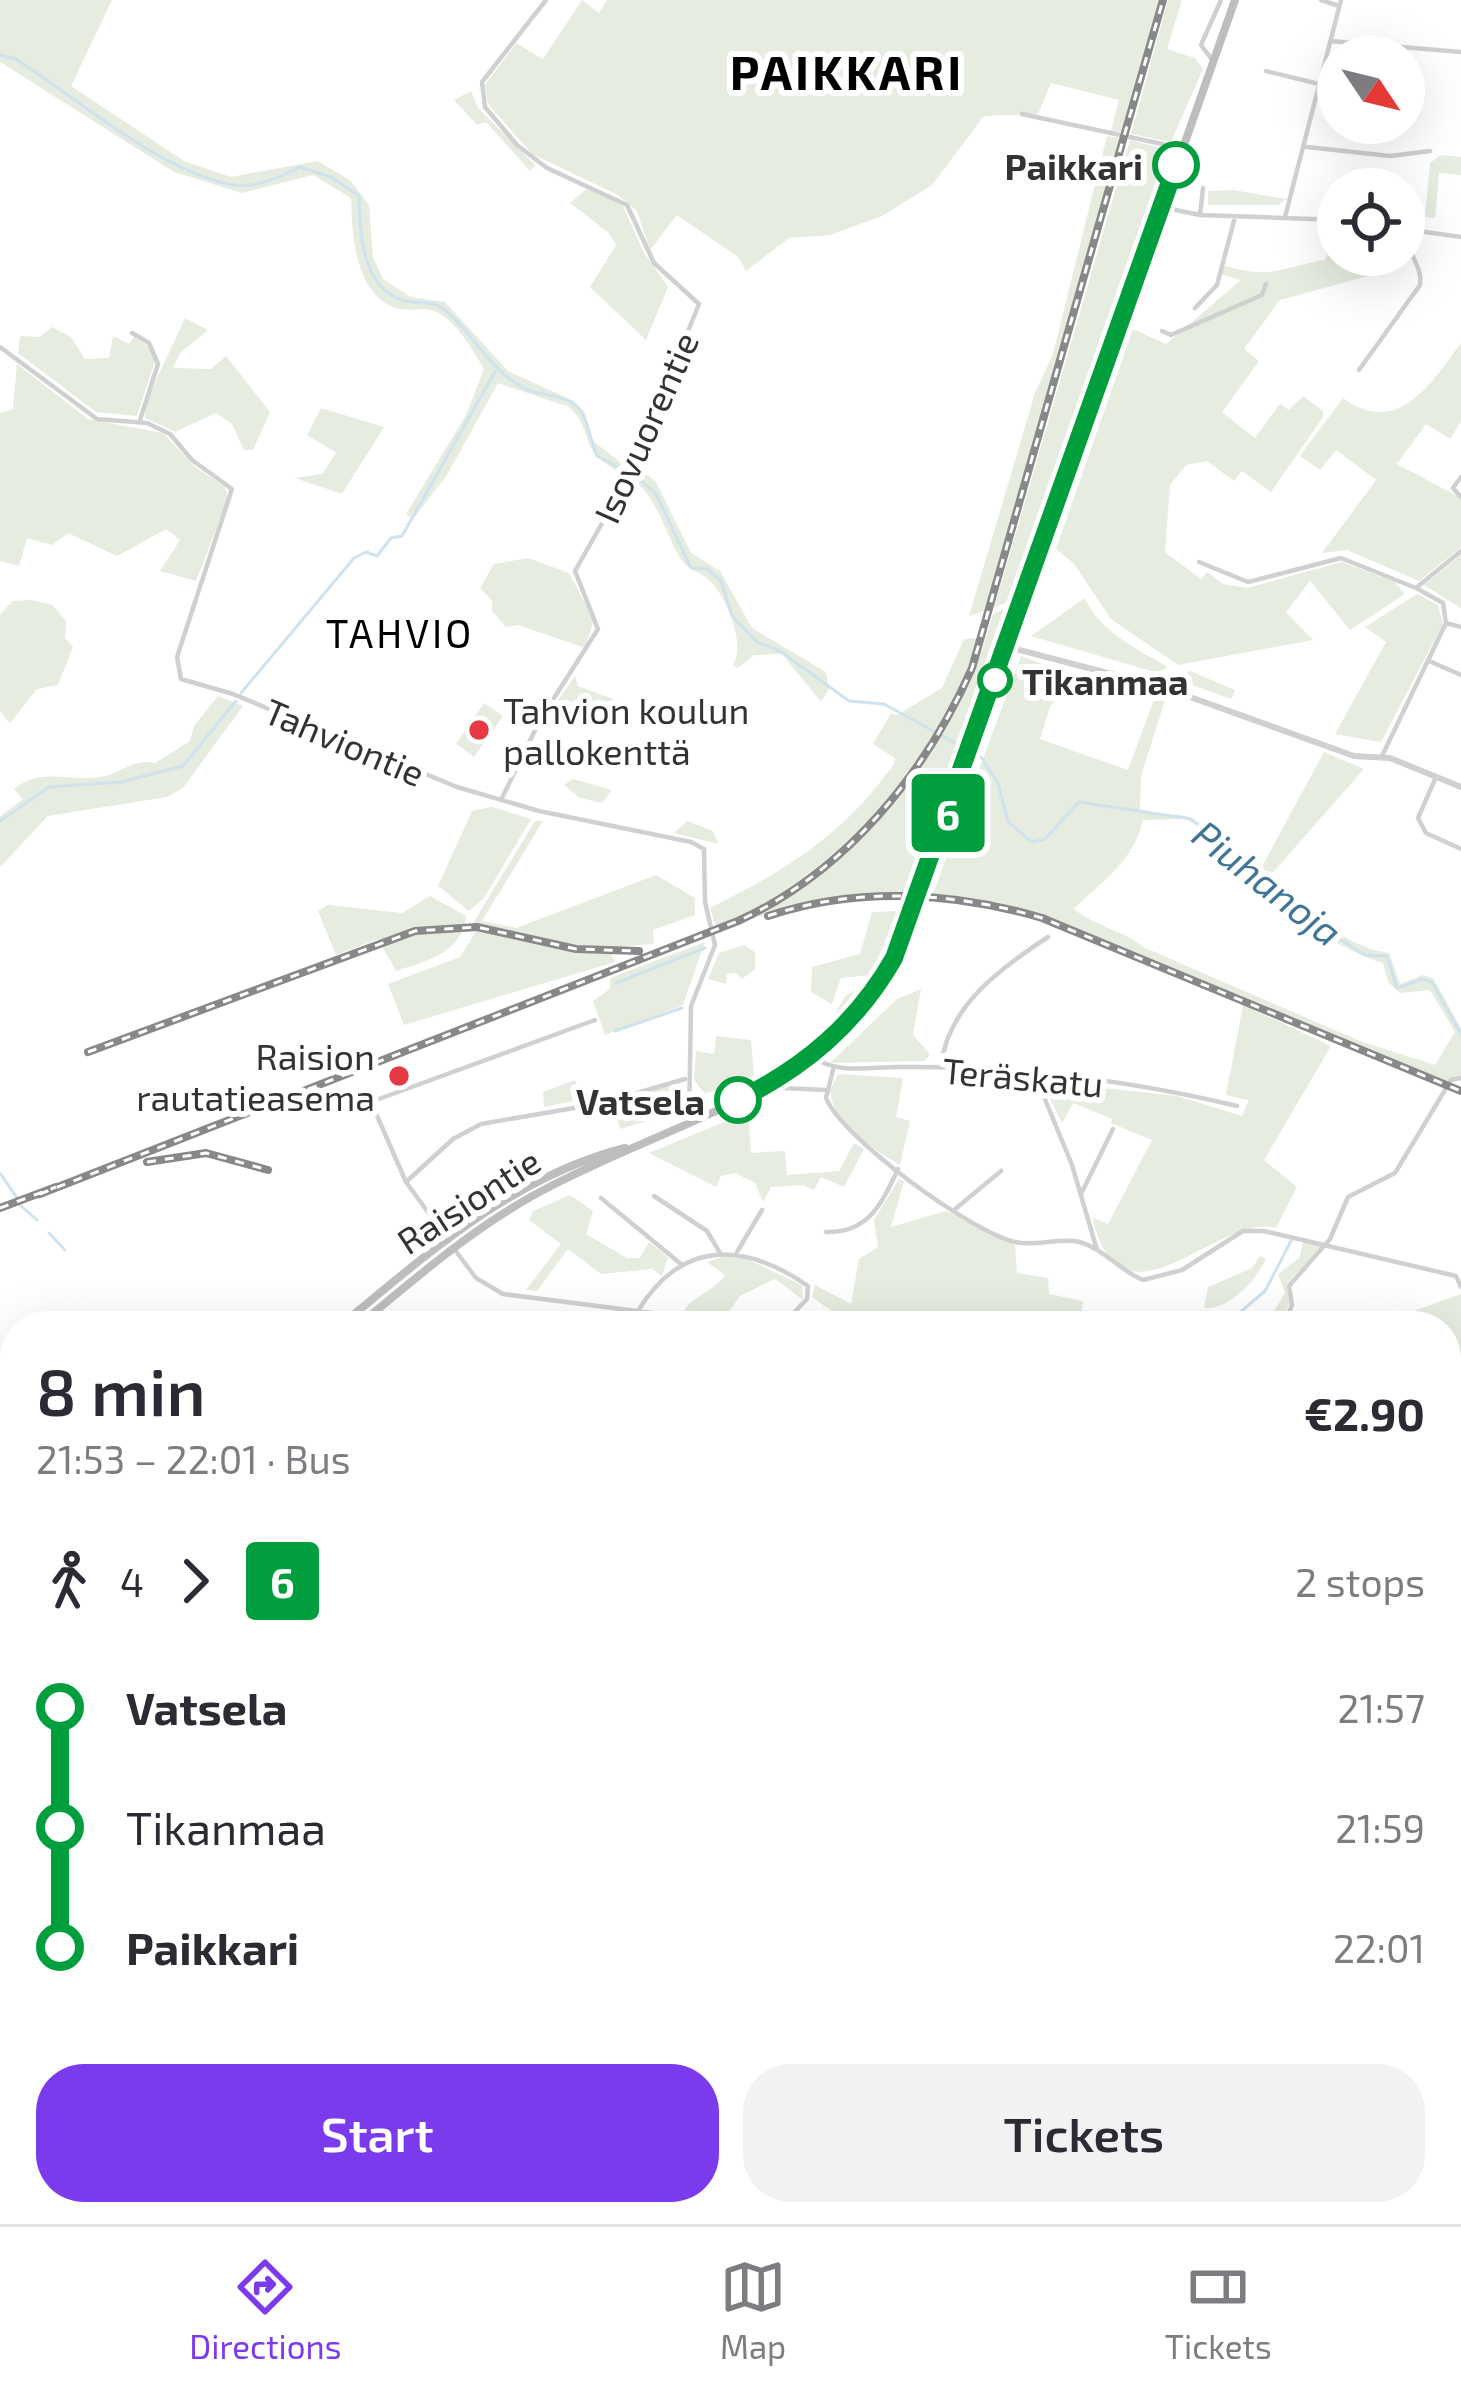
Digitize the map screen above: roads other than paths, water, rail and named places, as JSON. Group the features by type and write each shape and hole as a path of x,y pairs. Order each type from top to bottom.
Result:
{"main road":[{"name":"Raisiontie","path":"358,1311 447,1239 543,1178 638,1144 762,1088 812,1056 863,1005 894,958 974,742 1235,0"},
{"name":"Raisiontie","path":"376,1311 454,1248 520,1203 638,1144"}],"street":[{"name":"Isovuorentie","path":"501,801 539,720 595,638 598,621 575,571 631,472 699,304 654,262 627,205 537,161 485,107 482,82 546,0"},
{"path":"1213,62 1201,45 1222,0"},
{"path":"1321,0 1340,3 1331,36"},
{"path":"1425,49 1461,52"},
{"path":"1266,71 1317,84"},
{"path":"1286,217 1317,94"},
{"path":"1022,114 1182,148"},
{"path":"1307,147 1390,156 1430,151"},
{"path":"1200,215 1203,188"},
{"path":"1161,207 1200,215 1317,219"},
{"path":"1195,308 1217,285 1235,217"},
{"path":"1425,232 1461,237"},
{"path":"1359,370 1420,285 1420,276"},
{"path":"1162,331 1171,335 1262,295 1266,284"},
{"path":"133,334 148,343 158,364 141,404 140,422"},
{"name":"Tahviontie","path":"0,347 97,419 140,422 170,434 192,460 232,489 178,657 178,675 501,801 686,840 704,849 706,917 715,945 691,1006 689,1123"},
{"path":"1458,495 1461,477"},
{"path":"1416,588 1461,551"},
{"path":"1198,562 1248,582 1341,558 1443,604 1446,623 1382,757"},
{"path":"1446,623 1461,626"},
{"path":"1007,647 1165,688 1354,756 1382,757 1461,787"},
{"path":"1429,661 1461,675"},
{"path":"1436,777 1418,818 1426,832 1461,849"},
{"path":"941,1067 950,1029 964,1010 1000,969 1048,938"},
{"path":"596,1020 376,1100 375,1111 406,1182 476,1278 503,1294 638,1311 681,1264 737,1252 810,1289 798,1311"},
{"path":"812,1056 833,1070 825,1090 843,1129 954,1210 1008,1240 1077,1241 1097,1250 1123,1272 1144,1280 1182,1270 1243,1232 1275,1232 1458,1276 1461,1287"},
{"name":"Teräskatu","path":"833,1070 941,1067 1035,1075 1179,1090 1237,1106"},
{"path":"1035,1075 1097,1250"},
{"path":"406,1182 453,1139 481,1124 603,1103 687,1078"},
{"path":"1290,1311 1289,1286 1325,1246 1348,1197 1395,1173 1451,1080 1461,1078"},
{"path":"782,1088 825,1090"},
{"path":"1079,1196 1113,1130"},
{"path":"826,1232 866,1223 881,1206 898,1169"},
{"path":"954,1210 1001,1172"},
{"path":"653,1196 707,1231 720,1252"},
{"path":"601,1198 681,1264"},
{"path":"737,1252 763,1210"}],"waterway":[{"name":"Piuhanoja","path":"0,55 16,59 145,148 200,175 246,185 300,167 331,177 359,196 367,261 382,288 395,297 441,307 512,381 577,407 597,456 626,471"},
{"path":"241,693 354,558 366,552 377,556 391,538 402,536 495,372"},
{"name":"Piuhanoja","path":"635,475 656,494 691,568 707,569 721,581 732,616 757,642 780,651 849,701 884,704 981,757 998,783 1008,822 1032,842 1045,839 1079,802 1191,819 1273,883 1289,907 1365,955 1387,956 1397,988 1423,979 1432,982 1461,1034"},
{"path":"0,821 49,787 121,782 183,766 236,701"},
{"path":"616,983 705,948"},
{"path":"615,1031 682,1008"},
{"path":"0,1173 17,1198"},
{"path":"20,1205 37,1220"},
{"path":"49,1233 65,1250"},
{"path":"1242,1311 1265,1291 1291,1241"}],"railway":[{"path":"40,1194 738,921 813,876 878,816 931,746 972,668 1163,0"},
{"path":"768,916 836,900 905,896 1009,909 1042,918 1461,1091"},
{"path":"88,1052 415,931 477,927 576,949 639,951"},
{"path":"147,1162 206,1153 268,1170"},
{"path":"0,1208 56,1187"}],"place":[{"name":"Paikkari","path":"1176,165"},
{"name":"Tikanmaa","path":"995,680"},
{"name":"Tahvion koulun pallokenttä","path":"479,730"},
{"name":"Raision rautatieasema","path":"399,1076"},
{"name":"Vatsela","path":"738,1100"}],"district":[{"name":"PAIKKARI","path":"847,71"},
{"name":"TAHVIO","path":"400,632"}]}
